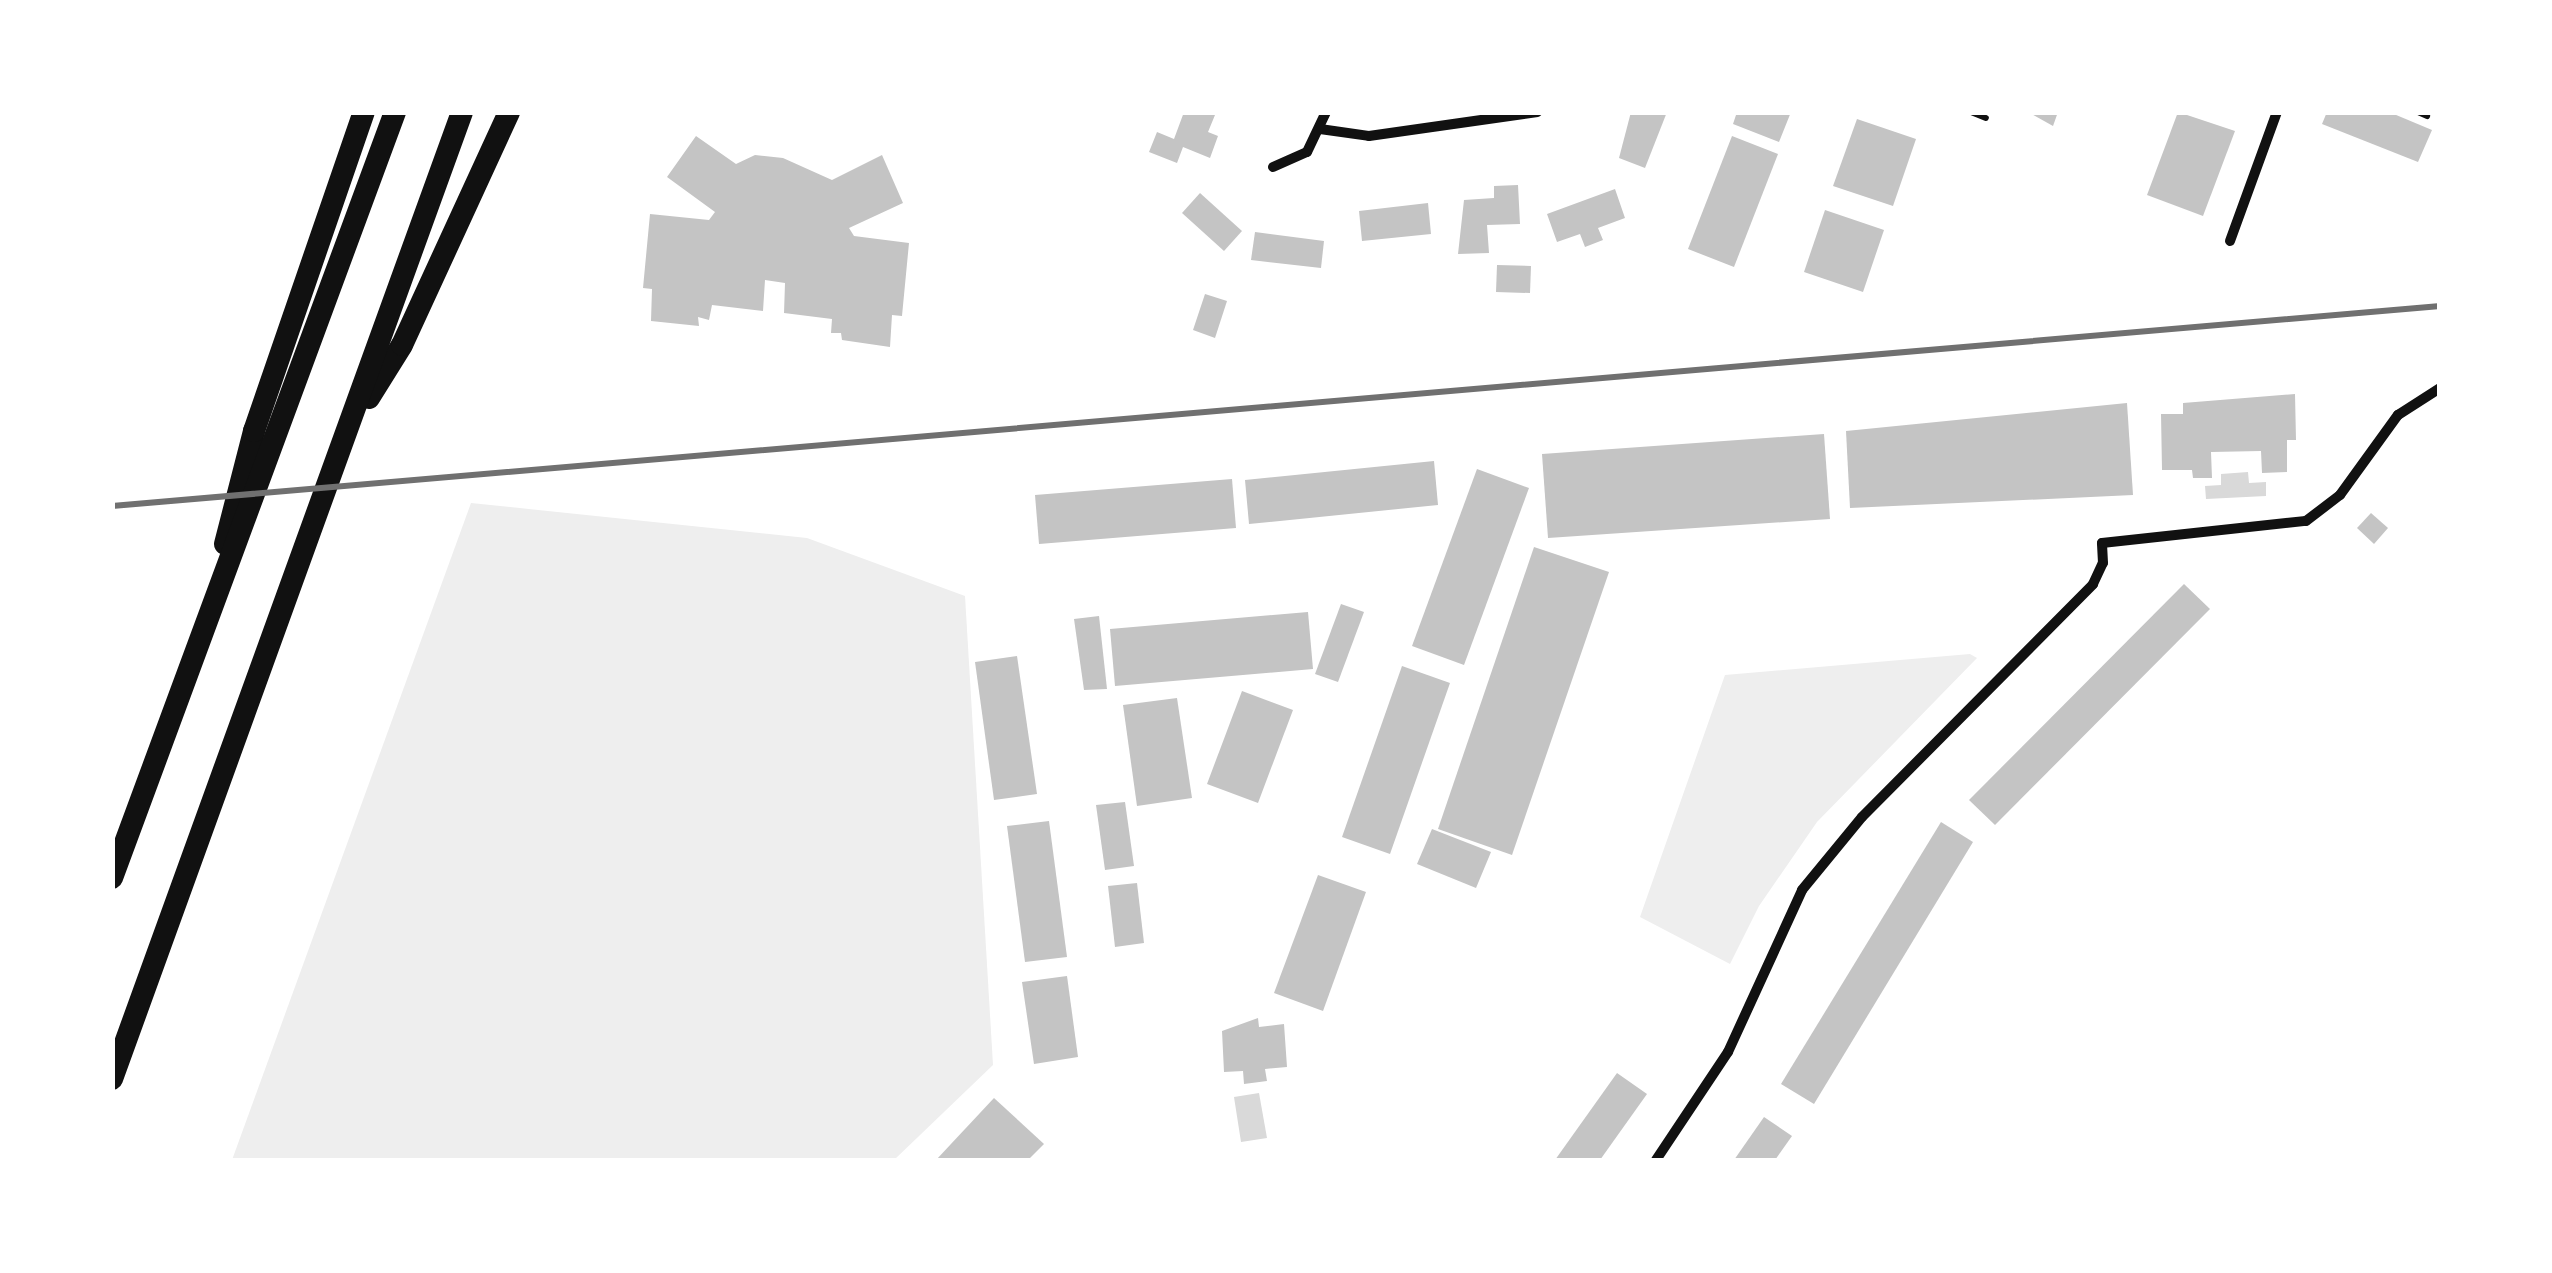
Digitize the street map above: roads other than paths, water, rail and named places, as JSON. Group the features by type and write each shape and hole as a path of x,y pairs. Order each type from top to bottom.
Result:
{"highway":[{"path":"189,683 254,432 364,112"},
{"path":"112,878 189,683 395,112"},
{"path":"112,1079 462,112"},
{"path":"346,435 402,346 508,112"}],"street":[{"path":"1274,167 1307,152 1326,112"},
{"path":"1320,129 1369,136 1538,112"},
{"path":"2230,241 2277,112"},
{"path":"1656,1160 1728,1052 1802,890 1862,817 2093,584 2103,562 2102,543 2306,520 2340,495 2398,415 2440,388"}],"lane":[{"path":"1972,112 1986,118"},
{"path":"2418,112 2427,116"}],"railway":[{"path":"112,506 2440,306"}]}
